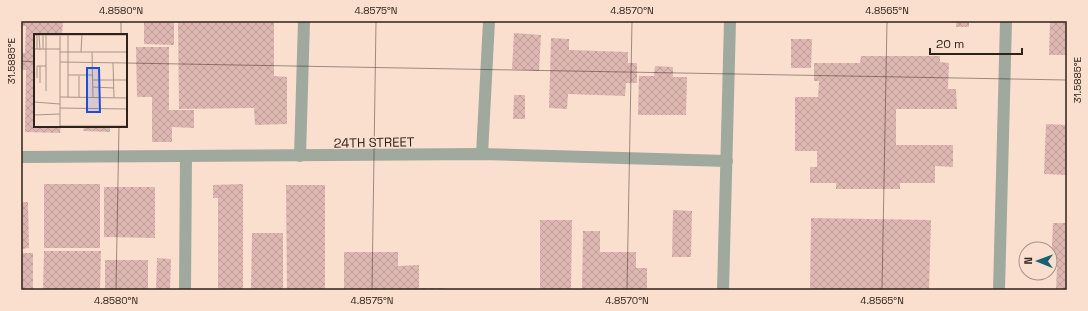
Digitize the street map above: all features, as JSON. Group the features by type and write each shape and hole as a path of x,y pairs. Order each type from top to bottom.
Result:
{"street":[{"path":"300,156 304,21"},
{"path":"482,154 489,21"},
{"path":"723,290 730,21"},
{"path":"999,290 1006,21"},
{"name":"24TH STREET","path":"21,157 482,154 727,161"},
{"path":"185,290 186,156"}],"building":[{"path":"21,21 63,21 62,34 34,34 34,127 61,127 60,133 25,132 26,70 21,70 21,53 25,53 26,26 21,26"},
{"path":"144,21 174,21 174,45 144,44"},
{"path":"178,21 274,21 274,76 287,77 287,124 255,125 254,108 179,109"},
{"path":"956,21 969,21 969,27 956,27"},
{"path":"1050,21 1067,21 1067,55 1049,55"},
{"path":"514,33 541,35 539,71 512,69"},
{"path":"551,38 569,39 569,50 628,52 628,63 637,63 637,83 626,83 625,96 568,94 567,109 549,108"},
{"path":"791,39 812,39 811,68 791,68"},
{"path":"136,47 169,47 169,110 194,110 194,128 172,127 172,142 152,142 152,97 137,97"},
{"path":"861,56 940,56 940,62 949,63 948,89 956,89 957,109 896,109 896,145 953,145 953,167 935,166 935,183 900,183 900,189 836,189 836,183 810,183 810,167 817,167 817,151 795,151 795,97 818,97 819,81 814,81 814,63 860,63"},
{"path":"655,66 673,67 673,77 687,77 686,115 638,115 639,76 654,76"},
{"path":"514,95 525,95 525,119 513,119"},
{"path":"1046,124 1067,125 1067,175 1044,174"},
{"path":"84,127 110,127 110,132 83,131"},
{"path":"44,184 100,184 100,248 44,248"},
{"path":"243,184 243,290 218,290 218,198 213,198 213,185"},
{"path":"286,185 325,185 325,290 287,290"},
{"path":"104,187 155,187 155,238 104,237"},
{"path":"21,202 28,202 29,248 21,249"},
{"path":"673,210 692,211 691,257 672,257"},
{"path":"811,218 931,220 929,290 810,290"},
{"path":"540,220 572,220 571,290 540,290"},
{"path":"1053,223 1067,223 1067,290 1056,290 1056,281 1058,281 1058,241 1052,241"},
{"path":"583,231 600,231 600,252 636,252 636,268 647,268 647,290 582,290"},
{"path":"252,233 283,233 283,290 251,290"},
{"path":"44,251 101,251 100,290 43,290"},
{"path":"344,252 398,252 398,266 419,265 419,288 446,288 446,290 344,290"},
{"path":"21,253 33,253 33,290 21,290"},
{"path":"157,258 171,259 170,290 156,290"},
{"path":"105,260 148,260 148,290 105,290"}]}
